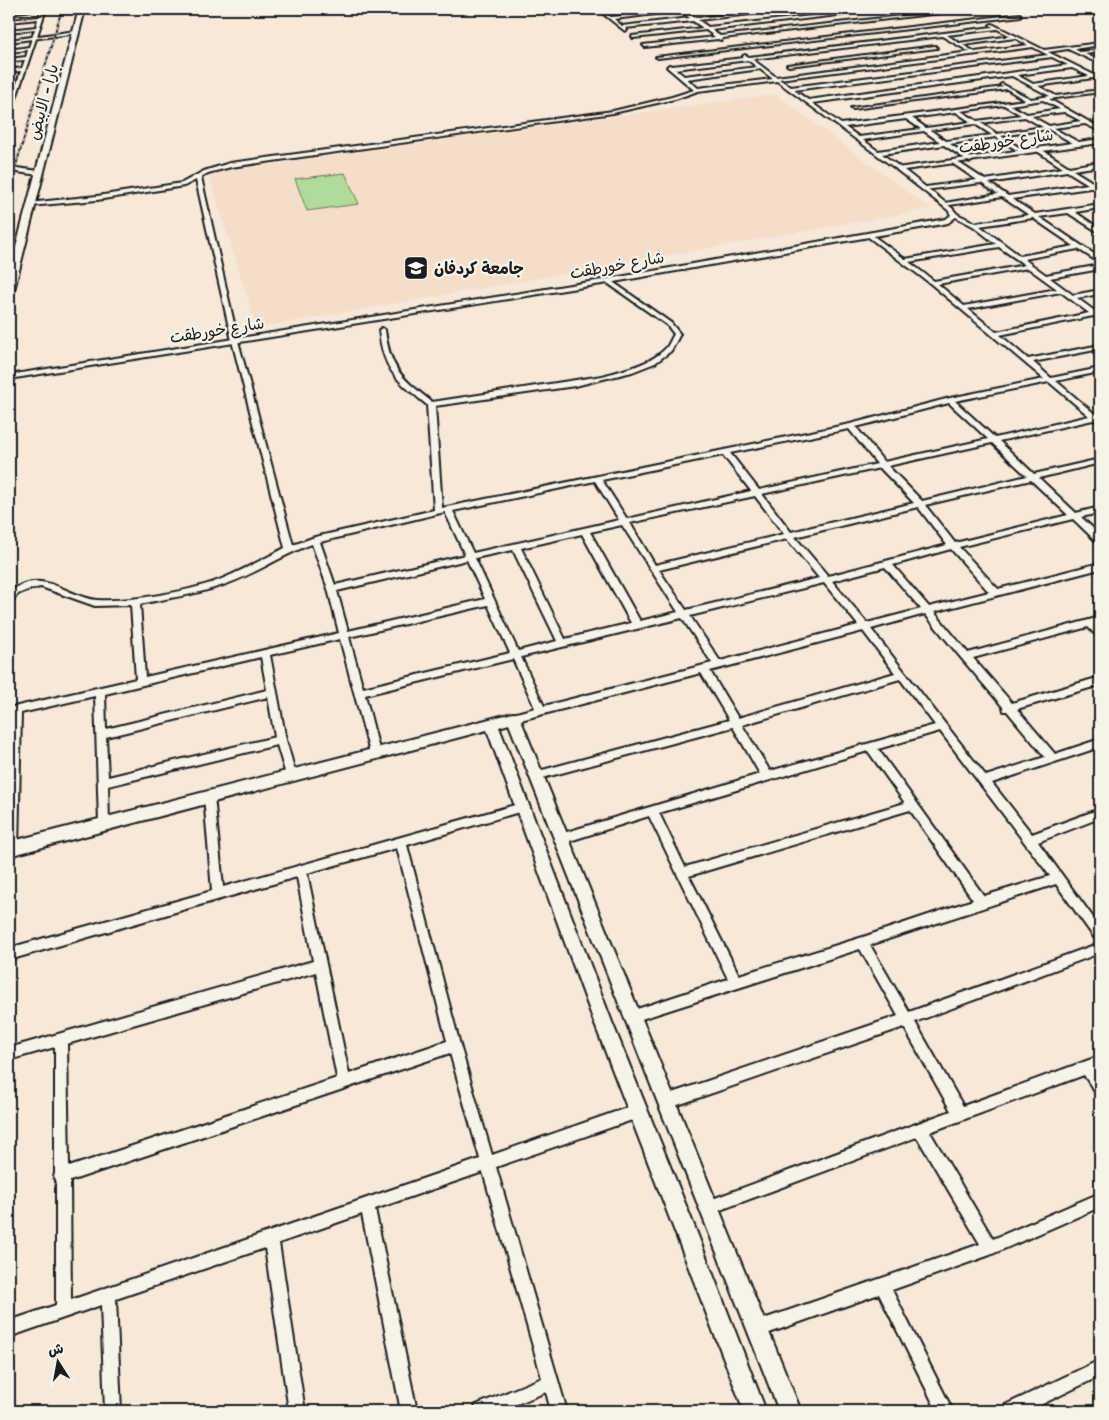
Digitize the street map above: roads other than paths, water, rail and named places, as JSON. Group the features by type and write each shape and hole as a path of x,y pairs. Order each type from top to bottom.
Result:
{"main road":[{"name":"بارا - الابيض","path":"9,290 82,9"},
{"path":"10,849 513,718 707,1208 790,1411"},
{"path":"491,723 638,1111 755,1411"}],"street":[{"path":"9,12 39,9"},
{"path":"9,113 10,105 32,48 44,9"},
{"path":"601,9 697,90"},
{"path":"680,9 926,189 955,215 975,226 1098,316"},
{"path":"610,18 689,9"},
{"path":"747,9 796,40"},
{"path":"621,27 790,9"},
{"path":"846,9 882,30"},
{"path":"633,37 886,9"},
{"path":"913,9 940,23"},
{"path":"961,9 1053,56 1074,64 1098,78"},
{"path":"645,46 973,9"},
{"path":"800,12 840,35"},
{"path":"658,57 1020,15"},
{"path":"628,16 641,25"},
{"path":"9,21 40,18"},
{"path":"924,25 999,67"},
{"path":"9,31 37,28"},
{"path":"671,68 997,28"},
{"path":"9,41 76,32"},
{"path":"863,32 880,42"},
{"path":"959,44 1015,37"},
{"path":"919,38 952,56"},
{"path":"803,39 818,50"},
{"path":"867,44 882,53"},
{"path":"1043,51 1100,44"},
{"path":"30,204 97,198 184,184 206,172 230,165 629,109 697,90 1033,46"},
{"path":"789,65 935,47"},
{"path":"9,51 32,48"},
{"path":"832,48 846,57"},
{"path":"1069,48 1099,63"},
{"path":"1080,53 1100,51"},
{"path":"895,52 936,75"},
{"path":"775,55 804,75"},
{"path":"790,89 1053,56"},
{"path":"9,60 28,58"},
{"path":"833,59 870,84"},
{"path":"1087,62 1099,63"},
{"path":"806,102 1046,70 1074,64"},
{"path":"682,78 760,68"},
{"path":"9,71 24,69"},
{"path":"1046,70 1052,74"},
{"path":"1006,71 1055,97"},
{"path":"1059,77 1065,80"},
{"path":"988,78 1029,100"},
{"path":"1033,85 1065,80 1098,78"},
{"path":"15,80 21,79"},
{"path":"943,79 968,93"},
{"path":"876,88 898,102"},
{"path":"853,108 1007,88"},
{"path":"9,92 16,91"},
{"path":"840,126 1100,91"},
{"path":"952,96 959,100"},
{"path":"837,98 859,113"},
{"path":"1043,98 1100,130"},
{"path":"914,100 921,105"},
{"path":"965,104 972,108"},
{"path":"1005,104 1078,144"},
{"path":"928,109 934,113"},
{"path":"956,110 1023,152"},
{"path":"858,139 1065,110"},
{"path":"865,117 871,122"},
{"path":"906,117 970,160"},
{"path":"877,153 1087,122"},
{"name":"شارع خورطقت","path":"899,169 1100,141"},
{"path":"1039,150 1097,184 1100,189"},
{"path":"954,162 1100,261"},
{"path":"926,189 1100,164"},
{"path":"9,168 39,172"},
{"path":"198,176 235,341 290,549"},
{"path":"945,205 1097,184"},
{"path":"975,226 1100,206"},
{"path":"1070,211 1100,231"},
{"name":"شارع خورطقت","path":"9,377 608,281 870,236 948,221 955,215"},
{"path":"870,236 933,283 1098,418"},
{"path":"904,261 999,245"},
{"path":"1017,258 1080,247"},
{"path":"9,251 20,250"},
{"path":"1090,254 1100,252"},
{"path":"933,283 1028,266"},
{"path":"1043,277 1100,267"},
{"path":"431,404 611,376 654,361 669,350 677,334 670,324 608,281"},
{"path":"963,308 1061,290"},
{"path":"1071,297 1100,292"},
{"path":"995,334 1098,316"},
{"path":"382,330 387,358 394,372 431,404 438,511"},
{"path":"1027,361 1100,347"},
{"path":"9,599 14,592 28,586 40,584 95,603 135,602 191,591 226,581 290,549 315,540 438,511 851,426 950,400 1100,370"},
{"path":"950,400 1100,540"},
{"path":"332,589 624,521 1098,418"},
{"path":"851,426 883,466 920,504 953,546 996,594"},
{"path":"726,453 789,535 864,626 1030,840 1100,936"},
{"path":"653,568 1100,461"},
{"path":"598,479 653,568 718,664"},
{"path":"448,509 514,655 542,710"},
{"path":"359,693 888,564 1100,510"},
{"path":"584,530 637,625"},
{"path":"315,540 332,589 375,754"},
{"path":"516,546 562,643"},
{"path":"888,564 1052,759"},
{"path":"513,718 926,610 1099,569"},
{"path":"10,849 12,712 490,601"},
{"path":"135,602 141,682"},
{"path":"965,657 1100,620"},
{"path":"1090,623 1100,634"},
{"path":"265,654 281,740 291,775"},
{"path":"703,668 767,776"},
{"path":"535,776 734,723 901,675"},
{"path":"1008,708 1100,681"},
{"path":"100,692 104,823"},
{"path":"101,734 272,692"},
{"path":"560,839 767,776 941,727"},
{"path":"103,783 281,740"},
{"path":"983,781 1100,743"},
{"path":"871,748 981,901"},
{"path":"209,796 218,893"},
{"path":"682,873 913,805"},
{"path":"9,954 522,807"},
{"path":"652,811 735,981"},
{"path":"1030,840 1098,817"},
{"path":"401,843 454,1045 560,1411"},
{"path":"301,870 344,1082"},
{"path":"632,1016 1056,878"},
{"path":"862,942 960,1113"},
{"path":"666,1102 905,1020 1100,948"},
{"path":"9,1054 320,965"},
{"path":"60,1040 64,1310"},
{"path":"61,1177 454,1045"},
{"path":"707,1208 1100,1062"},
{"path":"1087,1068 1100,1086"},
{"path":"9,1329 638,1111"},
{"path":"920,1129 990,1248"},
{"path":"758,1329 990,1248 1100,1200"},
{"path":"367,1204 409,1411"},
{"path":"271,1238 297,1411"},
{"path":"882,1286 945,1411"},
{"path":"108,1294 113,1411"},
{"path":"1011,1411 1100,1368"},
{"path":"482,1411 551,1382"}],"railway":[{"path":"9,189 62,9"}],"place":[{"name":"جامعة كردفان","path":"416,268"}]}
